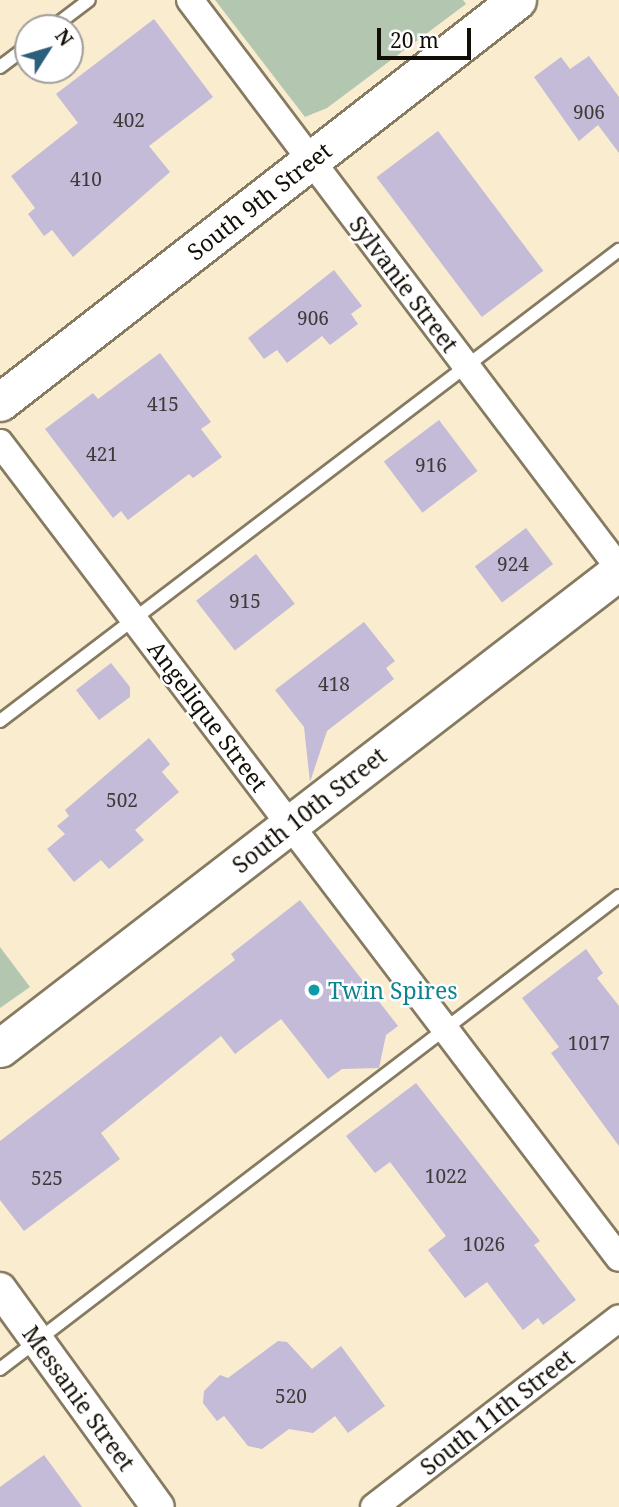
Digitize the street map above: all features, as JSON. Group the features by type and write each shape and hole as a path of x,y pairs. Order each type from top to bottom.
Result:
{"main road":[{"name":"South 9th Street","path":"0,402 517,0"},
{"name":"South 10th Street","path":"0,1048 619,570"}],"street":[{"name":"Sylvanie Street","path":"190,0 619,570"},
{"name":"Angelique Street","path":"0,443 619,1258"},
{"name":"Messanie Street","path":"0,1289 158,1507"},
{"name":"South 11th Street","path":"374,1507 619,1318"}],"lane":[{"path":"70,14 89,0"},
{"path":"0,721 619,250"},
{"path":"0,1369 619,896"}],"green space":[{"path":"215,0 463,0 466,4 327,108 305,117"},
{"path":"0,947 30,987 0,1008"}],"building":[{"path":"154,19 213,97 149,146 170,172 73,257 52,230 44,236 28,214 35,208 11,176 78,123 56,94 69,84 84,84 84,73"},
{"path":"589,56 619,97 619,153 598,125 579,141 534,77 561,57 570,69"},
{"path":"438,131 543,271 482,317 377,177"},
{"path":"334,270 362,306 351,314 358,324 330,345 322,336 287,363 277,350 264,359 248,338"},
{"path":"160,353 211,422 201,429 222,457 193,478 189,474 128,520 121,511 113,518 45,429 93,393 98,399"},
{"path":"439,420 478,471 422,513 384,462"},
{"path":"526,528 553,564 502,602 475,567"},
{"path":"256,554 295,604 235,650 196,601"},
{"path":"364,622 395,661 386,668 394,679 327,731 310,782 304,727 275,690"},
{"path":"111,663 130,687 130,697 99,720 76,690"},
{"path":"149,738 170,764 162,772 179,792 135,830 144,840 109,869 101,860 74,882 47,849 65,834 57,826 69,816 65,810"},
{"path":"300,900 398,1026 386,1035 379,1068 342,1069 328,1079 281,1019 235,1054 221,1036 101,1133 120,1159 24,1231 0,1200 0,1141 235,960 231,954"},
{"path":"586,949 603,973 597,978 619,1006 619,1146 551,1053 559,1047 522,998"},
{"path":"416,1083 540,1241 534,1245 576,1300 543,1325 538,1318 523,1330 487,1282 465,1298 428,1250 446,1236 390,1162 375,1173 346,1136"},
{"path":"278,1341 287,1342 312,1369 341,1346 385,1406 348,1433 335,1416 313,1433 289,1429 262,1449 248,1446 224,1416 217,1421 203,1403 204,1391 220,1375 228,1378"},
{"path":"44,1455 82,1507 0,1507 0,1487"}],"place":[{"name":"Twin Spires","path":"314,990"}]}
